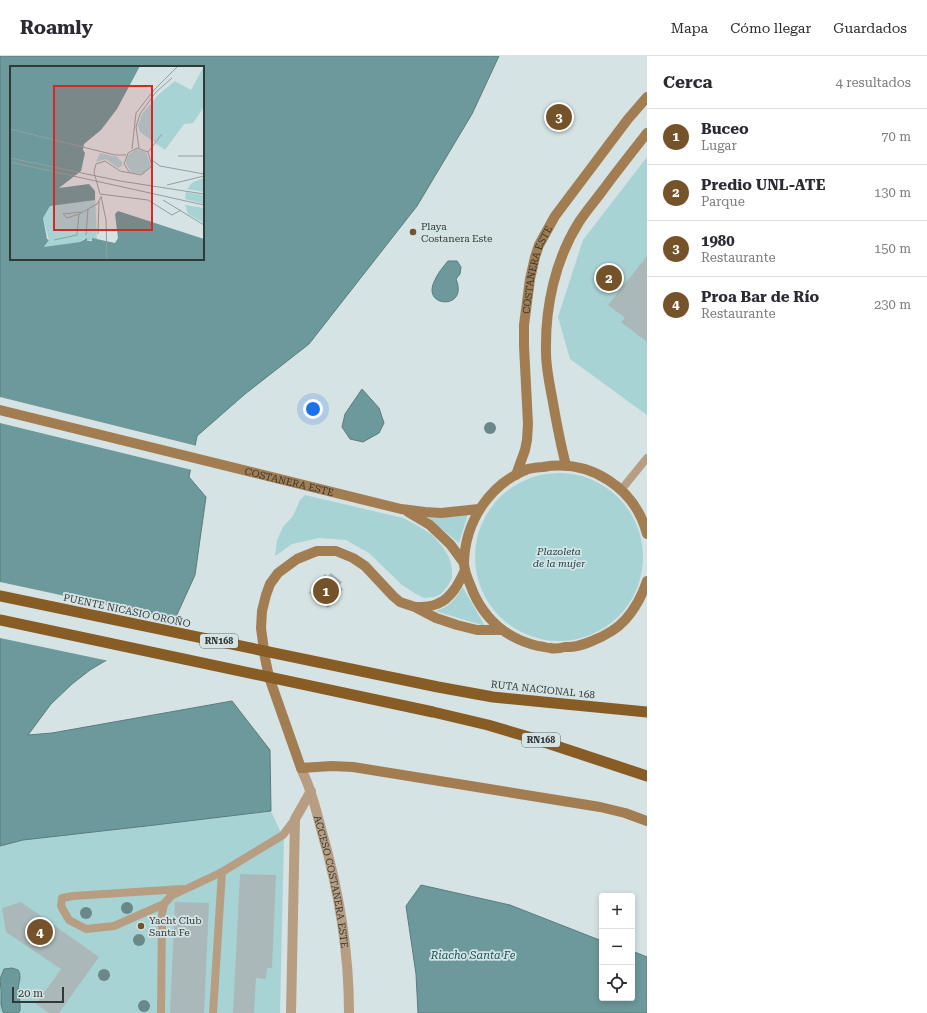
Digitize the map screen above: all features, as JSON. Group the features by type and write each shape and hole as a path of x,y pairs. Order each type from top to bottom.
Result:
{"highway":[{"name":"PUENTE NICASIO OROÑO","path":"0,596 438,687"},
{"name":"RN168","path":"0,620 488,725 647,776"},
{"name":"RUTA NACIONAL 168","path":"438,687 493,697 647,712"}],"main road":[{"name":"COSTANERA ESTE","path":"516,475 527,440 528,424 524,332 530,279 535,257 555,216 628,119 647,97"},
{"name":"COSTANERA ESTE","path":"566,465 558,432 546,353 546,328 555,277 569,238 579,221 647,133"},
{"name":"COSTANERA ESTE","path":"0,410 401,509 441,513 479,509"},
{"path":"415,607 437,604 450,595 459,582 465,566 466,546 471,527 479,509 493,492 502,484 516,475 530,469 566,465 586,469 605,478 621,490 635,505 647,534"},
{"name":"COSTANERA ESTE","path":"401,509 430,525 450,544 465,566 478,602 488,617 502,630 525,643 551,648 577,647 602,637 624,621 644,598 647,581"},
{"path":"502,630 477,630 456,625 400,602 365,566 353,558 336,551 317,551 297,559 278,573 270,584 262,611 261,628 269,677 301,768 332,766 353,767 600,806 647,821"}],"street":[{"name":"ACCESO COSTANERA ESTE","path":"301,768 311,791 330,859 340,909 345,944 349,1013"},
{"path":"291,1013 295,819 311,791"}],"lane":[{"path":"621,490 647,458"},
{"path":"186,889 73,896 62,898 61,906 69,920 86,928 114,926 164,904 171,896 186,889 222,872 283,834 295,819"},
{"path":"213,1013 222,872"},
{"path":"161,1013 162,914 164,904"}],"green space":[{"path":"647,157 647,415 570,359 558,317 583,240"},
{"name":"Plazoleta de la mujer","path":"559,473 583,477 598,483 612,492 624,504 633,518 639,533 643,557 639,581 633,596 624,610 612,622 598,631 583,637 559,641 535,637 520,631 506,622 494,610 485,596 479,581 475,557 479,533 485,518 494,504 506,492 520,483 535,477"},
{"path":"305,495 403,518 431,534 442,546 449,557 452,568 452,578 447,587 441,594 434,597 424,598 402,585 369,553 346,540 319,538 292,544 275,556 277,540 283,527 293,516 300,500"},
{"path":"468,514 459,543 427,517 448,517"},
{"path":"462,586 485,626 435,611 444,608 452,602 458,595"},
{"name":"Yacht Club Santa Fe","path":"269,757 271,811 284,839 280,1013 0,1013 0,798"}],"water":[{"path":"0,56 499,56 472,114 417,206 309,344 245,394 197,436 189,477 206,497 195,575 175,619 90,670 72,684 51,704 28,735 52,733 232,701 270,750 271,811 23,840 0,846"},
{"path":"448,261 457,261 461,267 460,274 456,279 458,289 456,296 452,300 445,302 439,301 434,297 432,291 437,276"},
{"path":"362,389 379,408 384,423 379,433 363,442 350,439 342,427 345,414"},
{"name":"Riacho Santa Fe","path":"421,885 510,905 599,940 599,1001 635,1001 635,952 647,957 647,1013 418,1013 416,974 406,906"},
{"path":"12,968 18,970 20,974 18,989 20,1011 18,1013 5,1013 3,1012 1,1005 0,979 4,969"}],"pier":[{"path":"0,397 197,446 192,470 0,423"},
{"path":"0,582 177,620 109,661 0,638"}],"building":[{"path":"647,256 647,342 621,322 625,318 608,305"},
{"path":"331,573 342,582 339,586 343,589 328,608 309,593 325,574 327,577"},
{"path":"240,874 276,875 272,968 267,968 266,979 256,978 254,1013 233,1013"},
{"path":"21,902 99,957 59,1013 49,1013 36,1004 61,969 6,932 2,908"},
{"path":"175,902 209,903 204,1013 170,1013"}],"place":[{"name":"1980","path":"559,117"},
{"name":"Playa Costanera Este","path":"413,232"},
{"name":"Predio UNL-ATE","path":"609,278"},
{"name":"Buceo","path":"326,591"},
{"name":"Yacht Club Santa Fe","path":"141,926"},
{"name":"Proa Bar de Río","path":"40,932"}]}
